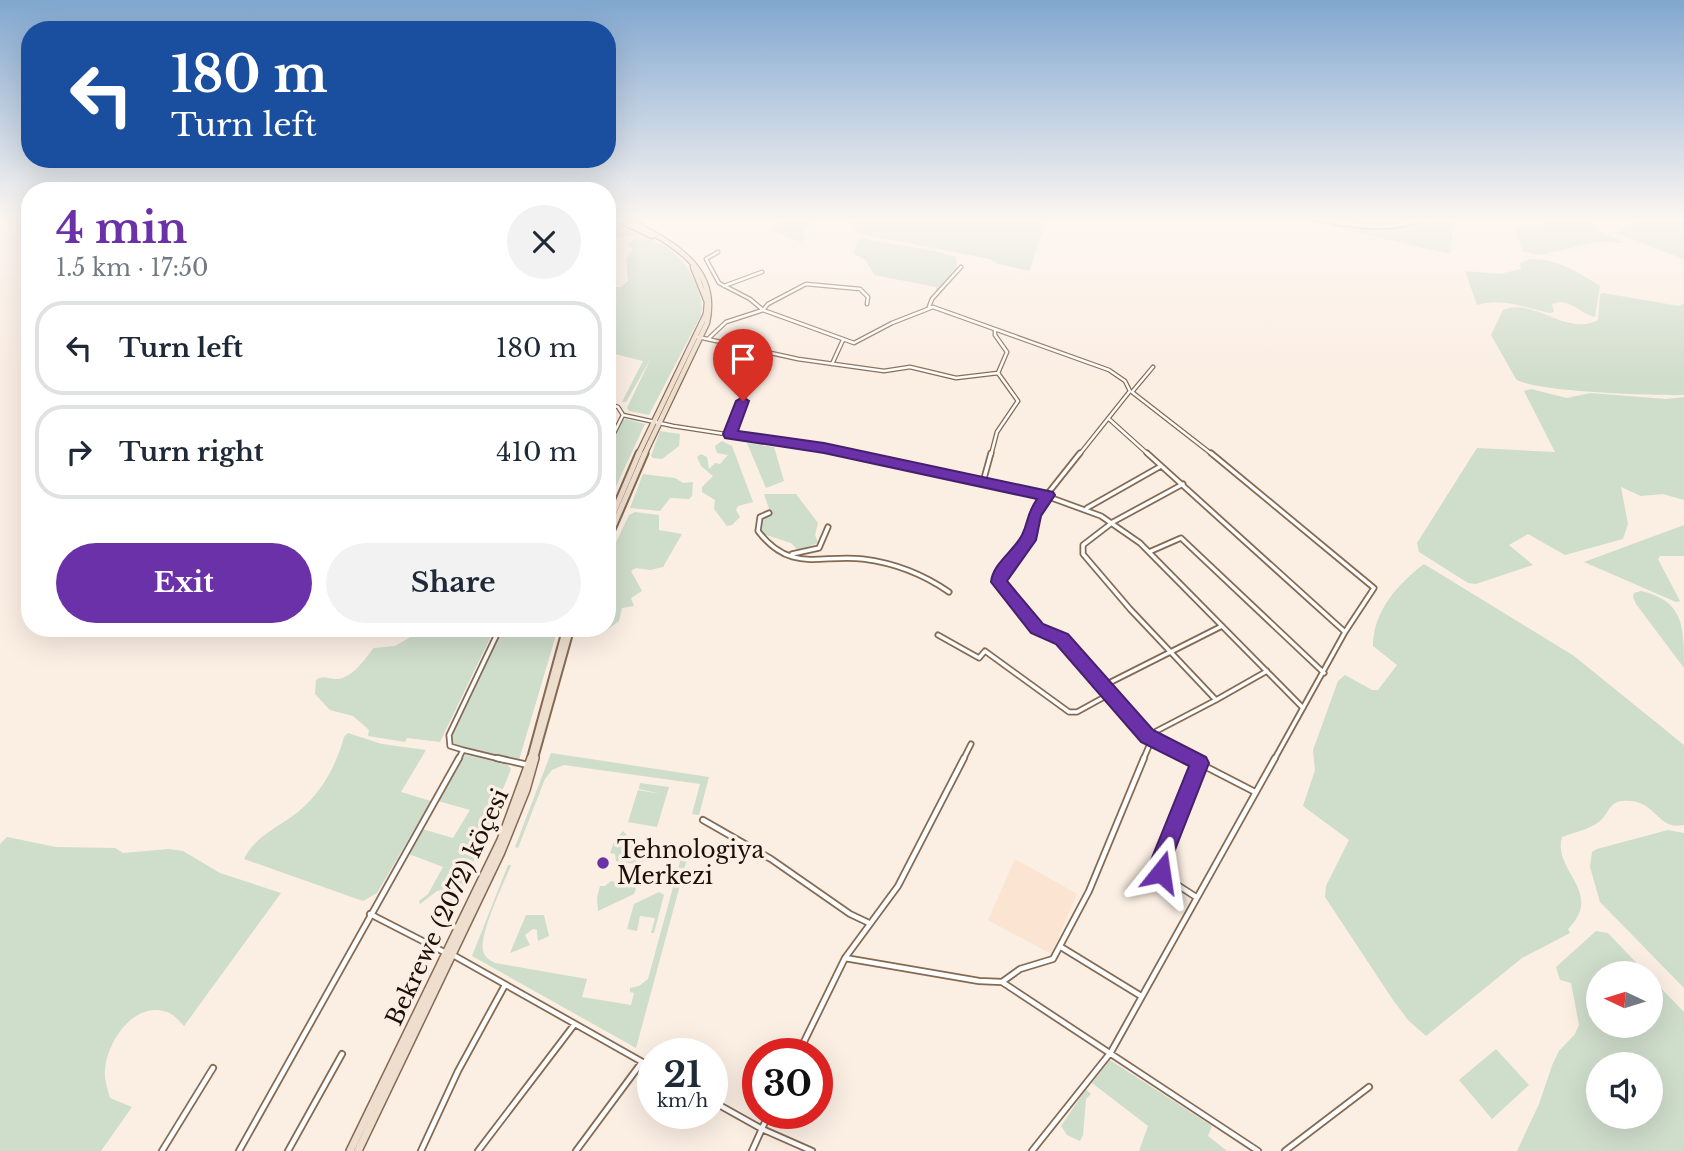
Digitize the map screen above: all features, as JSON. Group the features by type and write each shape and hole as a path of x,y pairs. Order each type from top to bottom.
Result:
{"main road":[{"path":"695,272 707,308 697,337"},
{"path":"616,503 712,307 699,272"},
{"path":"616,519 655,423"},
{"name":"Bekrewe (2072) köçesi","path":"358,1151 501,840 528,765 565,637"},
{"name":"Bekrewe (2072) köçesi","path":"350,1151 501,852 526,790 566,637"}],"street":[{"path":"712,272 724,286 750,299 763,310 843,340 858,341 929,307 932,299 957,272"},
{"path":"724,286 762,272"},
{"path":"708,339 726,322 763,310 768,304 808,284 860,289 869,299 867,304"},
{"path":"929,307 1109,370 1121,378 1130,391 1047,495 1034,515 1030,536 999,577 999,582 1037,628 1062,639 1108,695 1149,737 1255,792"},
{"path":"995,330 995,335 1007,352 998,373"},
{"path":"697,337 884,371 913,368 953,377 998,373"},
{"path":"832,363 843,340"},
{"path":"730,434 763,350"},
{"path":"1032,1151 1111,1052 1345,632 1374,588 1244,480 1132,392 1153,367"},
{"path":"983,482 1003,420 1018,403 998,373"},
{"path":"616,406 621,408 623,415 616,429"},
{"path":"623,415 655,423 824,448 1047,495 1087,508 1113,522 1149,552 1303,708"},
{"path":"1109,419 1345,632"},
{"path":"1087,508 1162,465"},
{"path":"1183,484 1113,522 1083,545 1083,554 1216,700"},
{"path":"769,513 759,520 759,533 780,551 809,561 843,558 891,565 919,574 950,592"},
{"path":"790,554 819,548 828,527"},
{"path":"1149,552 1181,538 1324,673"},
{"path":"1102,687 1223,626"},
{"path":"938,635 979,658 985,651 1069,712 1077,712 1108,695"},
{"path":"496,637 449,735 450,746 528,765"},
{"path":"1002,982 1020,969 1050,961 1061,947 1089,891 1149,737 1268,671"},
{"path":"806,1038 845,958 906,872 971,744"},
{"path":"239,1151 463,750"},
{"path":"1196,897 1165,877 1159,867 1200,763"},
{"path":"703,820 771,859 850,914 869,923"},
{"path":"370,914 450,954 637,1059"},
{"path":"1061,947 1141,996"},
{"path":"845,958 979,981 1002,982 1258,1151"},
{"path":"421,1151 458,1071 505,985"},
{"path":"478,1151 574,1025"},
{"path":"288,1151 341,1054"},
{"path":"162,1151 213,1068"},
{"path":"576,1151 637,1069"},
{"path":"1285,1151 1369,1087"},
{"path":"752,1151 761,1129 812,1151"}],"shaded area":[{"path":"1015,859 1077,894 1051,954 988,920"}],"green space":[{"path":"627,272 689,272 701,301 700,317 649,415 629,411 627,408 651,358 626,402 622,402 643,361 616,354 616,287 621,287 628,281"},
{"path":"872,272 954,272 936,292 936,287 874,275"},
{"path":"1465,272 1500,274 1577,272 1600,286 1595,317 1570,304 1558,302 1552,304 1554,312 1550,313 1496,302 1477,305"},
{"path":"1600,294 1679,306 1684,303 1684,395 1569,390 1516,379 1491,335 1503,310 1527,308 1562,321 1586,324 1598,320"},
{"path":"1531,389 1567,398 1590,393 1666,399 1684,397 1684,500 1663,494 1641,496 1621,487 1628,524 1623,539 1565,555 1528,534 1509,545 1533,565 1476,584 1468,583 1419,552 1417,543 1477,448 1555,452 1524,391"},
{"path":"622,420 645,424 616,487 616,432"},
{"path":"660,431 680,434 679,446 662,459 651,456"},
{"path":"722,441 732,446 753,502 738,506 736,510 740,517 727,526 714,509 715,500 702,492 702,487 713,476 701,466 697,457 701,454 707,457 709,469 715,463 720,464 728,455 717,453 715,446"},
{"path":"747,443 774,447 784,481 766,488"},
{"path":"643,474 675,478 683,483 693,482 692,496 689,499 670,498 660,511 630,508"},
{"path":"764,494 796,494 818,523 815,535 818,543 798,550 791,543 763,534 761,523 770,512"},
{"path":"635,512 659,515 659,530 682,534 663,567 650,570 636,568 631,571 642,591 631,598 634,606 622,608 616,623 616,542 629,515"},
{"path":"1684,525 1684,556 1660,556 1658,559 1680,601 1676,602 1584,562"},
{"path":"1424,564 1574,656 1684,745 1684,825 1674,826 1667,823 1643,804 1622,801 1612,805 1594,825 1562,837 1564,861 1580,893 1581,904 1578,916 1568,929 1570,933 1522,958 1426,1036 1408,1020 1393,1000 1325,897 1326,886 1349,840 1303,806 1315,770 1313,750 1338,681 1345,675 1372,690 1378,690 1397,665 1373,646 1377,621 1396,590"},
{"path":"1641,591 1666,601 1674,609 1682,628 1684,668 1636,604 1634,593"},
{"path":"410,637 491,637 440,742 407,738 405,742 368,736 369,730 353,716 330,710 315,694 316,680 319,678 344,678 359,666 374,648 395,646"},
{"path":"498,637 555,637 519,760 463,748 451,740"},
{"path":"348,733 382,744 426,750 401,792 431,801 377,893 363,901 244,859 254,844 298,812 314,796 332,768"},
{"path":"551,753 709,777 699,815 692,814 700,784 564,765 552,770 545,779 518,848 515,847"},
{"path":"465,755 507,764 511,769 459,896 446,909 449,892 447,889 437,891 420,904 419,901 428,894 443,867 409,854 422,829 453,838 470,810 438,801"},
{"path":"640,783 669,787 657,827 628,822 638,790 661,794 639,789"},
{"path":"1668,830 1684,833 1684,988 1663,966 1663,961 1658,961 1600,902 1590,867 1592,852"},
{"path":"623,831 645,855 642,865 616,861 615,854 610,853 614,842"},
{"path":"7,837 56,847 115,848 123,853 168,849 183,851 220,873 281,893 184,1026 170,1013 155,1010 133,1018 116,1037 107,1060 106,1085 110,1098 132,1107 101,1151 0,1151 0,844"},
{"path":"684,847 690,848 636,1048 472,956 508,865 511,865 485,933 483,951 486,957 495,963 587,979 582,997 631,1005 634,993 630,992 630,988 639,986 648,979"},
{"path":"611,881 637,885 634,894 598,911 600,886"},
{"path":"659,892 664,895 654,933 651,933 655,918 640,916 637,931 627,929 634,904"},
{"path":"526,915 544,915 549,936 538,941 537,930 533,929 525,935 530,945 510,953"},
{"path":"1596,931 1608,933 1635,961 1586,961 1586,1038 1663,1038 1663,990 1684,1012 1684,1151 1517,1151 1539,1104 1553,1063 1579,1025 1571,983 1560,980 1556,967"},
{"path":"1496,1049 1529,1085 1492,1119 1459,1080"},
{"path":"1110,1060 1212,1126 1208,1136 1227,1151 1139,1151 1148,1126 1092,1083"},
{"path":"1086,1089 1091,1094 1086,1099 1083,1135 1080,1141 1067,1135 1061,1126"}],"place":[{"name":"Tehnologiya Merkezi","path":"603,863"}],"route":[{"path":"743,401 730,434 824,448 1047,495 1034,515 1030,536 998,579 1037,628 1062,639 1108,695 1147,736 1200,763 1161,860 1161,872"}]}
